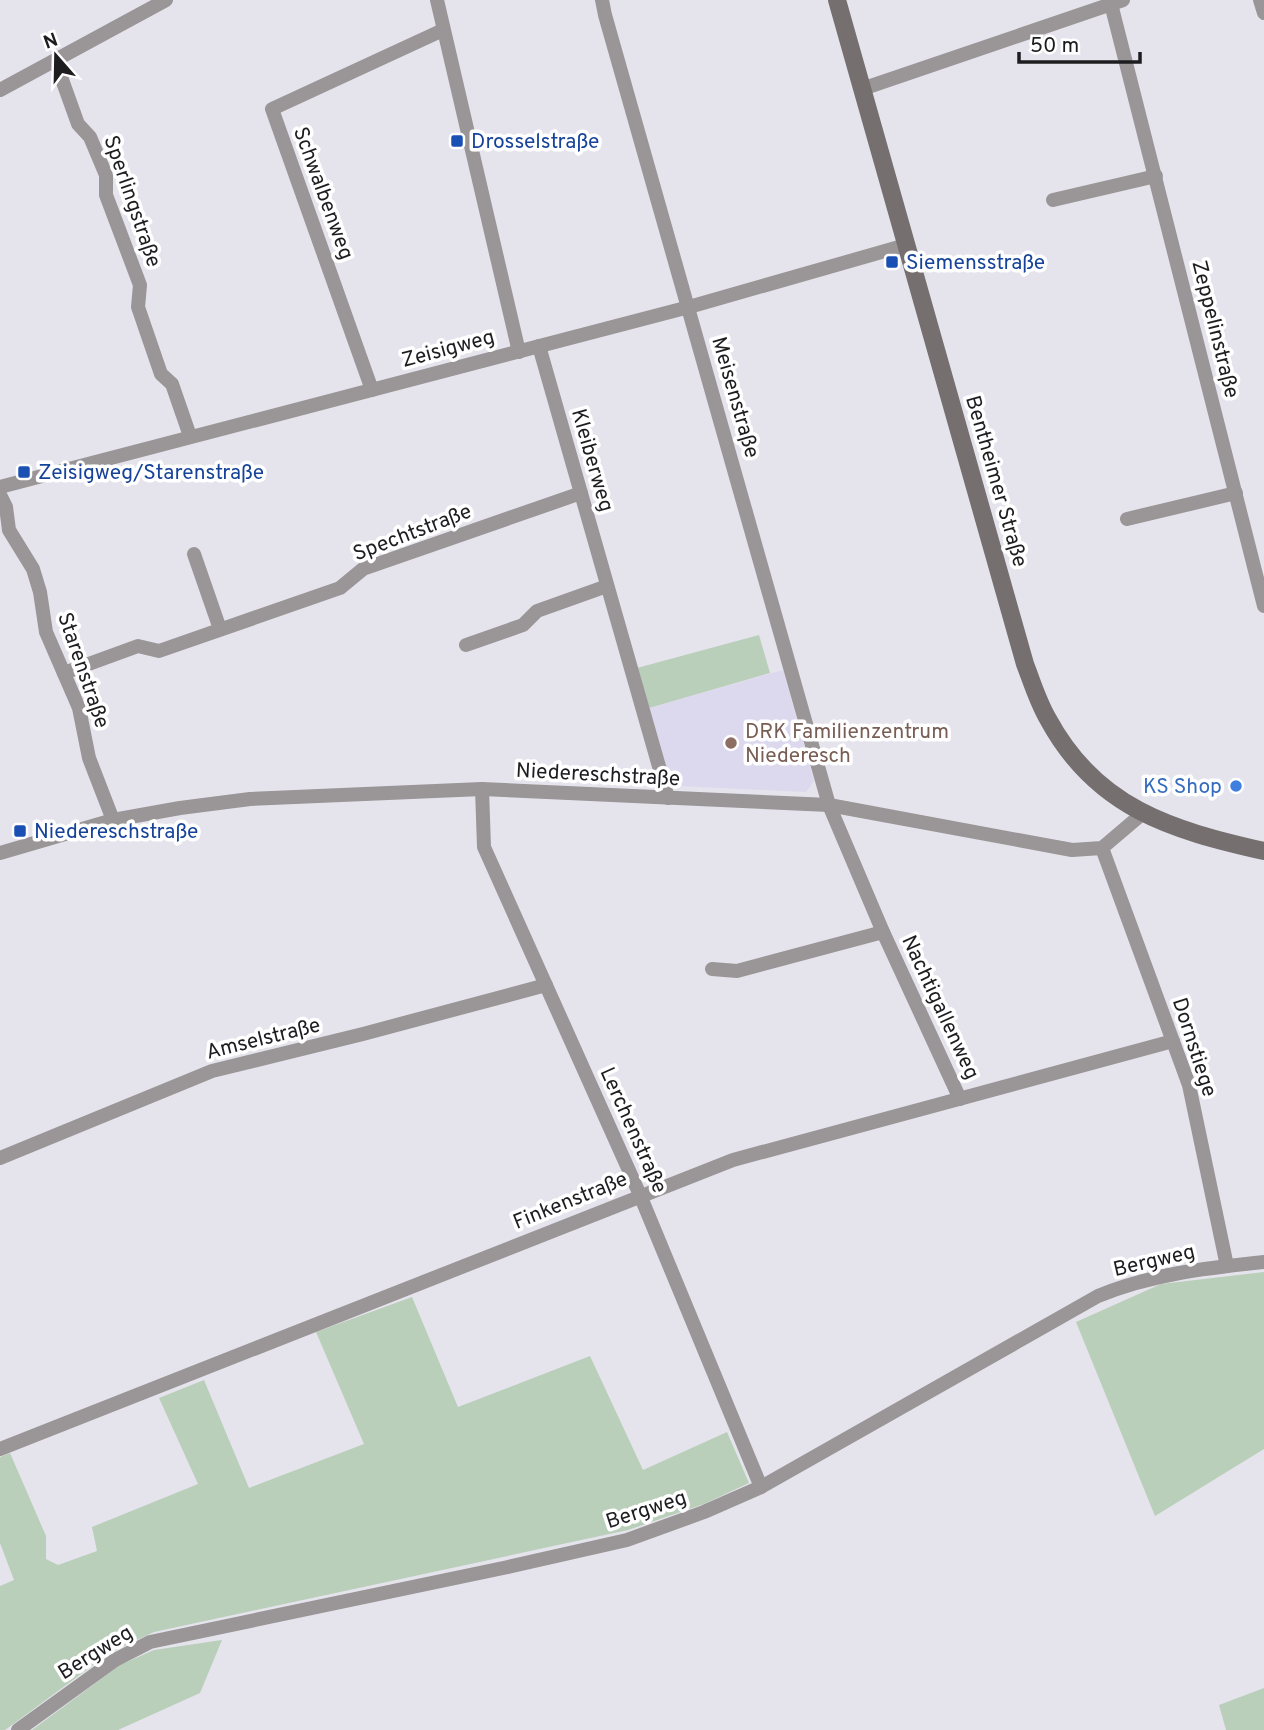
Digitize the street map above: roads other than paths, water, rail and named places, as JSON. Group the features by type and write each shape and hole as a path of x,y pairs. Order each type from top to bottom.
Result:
{"main road":[{"name":"Bentheimer Straße","path":"836,0 1025,664 1047,718 1073,758 1109,793 1142,814 1205,838 1264,851"}],"street":[{"path":"0,90 166,0"},
{"path":"437,0 519,352"},
{"name":"Meisenstraße","path":"602,0 829,805"},
{"path":"1259,0 1264,13"},
{"path":"862,89 1115,1"},
{"name":"Zeppelinstraße","path":"1115,1 1156,176 1262,588 1264,606"},
{"name":"Schwalbenweg","path":"372,390 272,109 443,30"},
{"name":"Sperlingstraße","path":"55,60 78,124 90,136 107,175 106,195 140,285 138,307 161,374 172,384 190,436"},
{"path":"1053,200 1156,176"},
{"name":"Zeisigweg","path":"0,487 689,307 906,246"},
{"name":"Kleiberweg","path":"539,346 668,798"},
{"name":"Spechtstraße","path":"64,673 138,646 159,651 340,588 363,569 581,493"},
{"path":"1127,519 1236,493"},
{"name":"Starenstraße","path":"0,495 6,507 9,530 33,569 40,592 46,632 79,708 89,758 113,820"},
{"path":"194,554 220,629"},
{"path":"466,645 523,625 537,611 607,586"},
{"name":"Niedereschstraße","path":"0,853 113,820 180,808 250,799 482,789 829,805 1072,850 1102,848"},
{"name":"Lerchenstraße","path":"482,789 484,847 640,1195 761,1487"},
{"name":"Nachtigallenweg","path":"829,805 883,932 960,1099"},
{"path":"1102,848 1142,814"},
{"name":"Dornstiege","path":"1102,848 1188,1085 1227,1266"},
{"name":"Nachtigallenweg","path":"712,970 737,971 883,932"},
{"name":"Amselstraße","path":"0,1158 212,1071 546,985"},
{"name":"Finkenstraße","path":"0,1448 733,1160 1173,1041"},
{"name":"Bergweg","path":"18,1730 115,1660 150,1642 627,1540 704,1512 761,1487 1098,1296 1158,1276 1264,1262"}],"place":[{"name":"Drosselstraße","path":"457,141"},
{"name":"Siemensstraße","path":"892,262"},
{"name":"Zeisigweg/Starenstraße","path":"24,472"},
{"name":"DRK Familienzentrum Niederesch","path":"731,743"},
{"name":"KS Shop","path":"1236,786"},
{"name":"Niedereschstraße","path":"20,831"}]}
